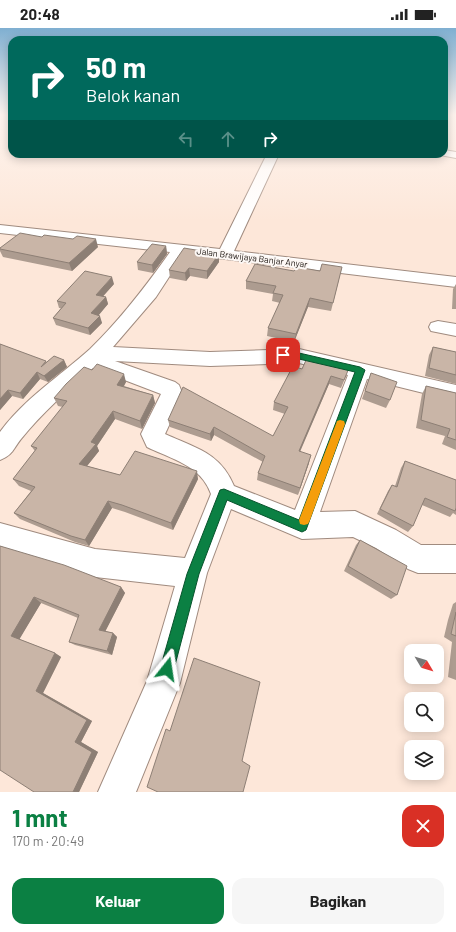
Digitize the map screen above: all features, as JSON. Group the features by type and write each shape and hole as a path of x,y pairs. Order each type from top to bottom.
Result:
{"street":[{"path":"225,254 271,158"},
{"name":"Jalan Brawijaya Banjar Anyar","path":"0,229 456,282"},
{"path":"0,450 12,433 43,400 93,356 150,292 179,250"},
{"path":"93,356 224,359 283,355 299,356 456,393"},
{"path":"93,356 172,391 172,395 153,434 155,440 187,453 205,463 220,480 224,494 193,574 163,682 117,792"},
{"path":"302,526 360,370"},
{"path":"224,494 302,526 355,524 386,539 418,559 456,559"},
{"path":"0,536 95,563 193,574"}],"building":[{"path":"20,233 42,237 44,235 73,239 77,236 96,239 69,263 0,249"},
{"path":"152,244 166,246 152,265 137,262"},
{"path":"184,248 219,254 207,271 189,268 185,273 169,270"},
{"path":"255,264 294,271 297,267 320,271 322,264 342,267 333,303 310,298 296,334 268,328 283,295 273,293 276,286 246,281"},
{"path":"85,271 112,277 96,295 106,297 91,313 100,316 88,328 53,318 66,303 57,301"},
{"path":"0,344 46,361 41,367 54,356 64,360 44,376 37,372 20,393 8,390 0,399"},
{"path":"433,347 456,352 456,375 429,368"},
{"path":"307,358 349,368 344,380 331,376 299,451 311,455 300,488 258,473 265,456 214,427 210,434 168,420 183,387 273,436 288,407 274,402 293,366 302,369"},
{"path":"97,364 124,374 117,385 153,395 140,421 113,411 91,442 96,444 79,464 120,475 135,451 197,471 171,523 108,501 85,540 71,536 14,513 35,487 13,479 37,448 31,446 67,401 54,398 84,367 92,370"},
{"path":"371,373 397,382 390,400 365,391"},
{"path":"426,386 456,393 456,440 447,437 450,429 421,420"},
{"path":"405,461 456,480 455,511 425,498 413,526 380,509 392,485 397,487"},
{"path":"360,540 407,566 397,595 348,566"},
{"path":"0,546 64,565 121,587 99,630 113,633 107,651 69,642 79,615 34,597 11,636 55,653 36,691 87,720 75,742 92,752 73,792 34,792 0,770"},
{"path":"456,612 456,636 451,634"},
{"path":"194,658 260,682 242,761 250,766 243,792 158,792 147,787 166,729 170,731"}],"slow traffic":[{"path":"304,520 340,424"}],"route":[{"path":"167,669 193,574 224,494 302,526 360,370 299,356 283,355"}]}
